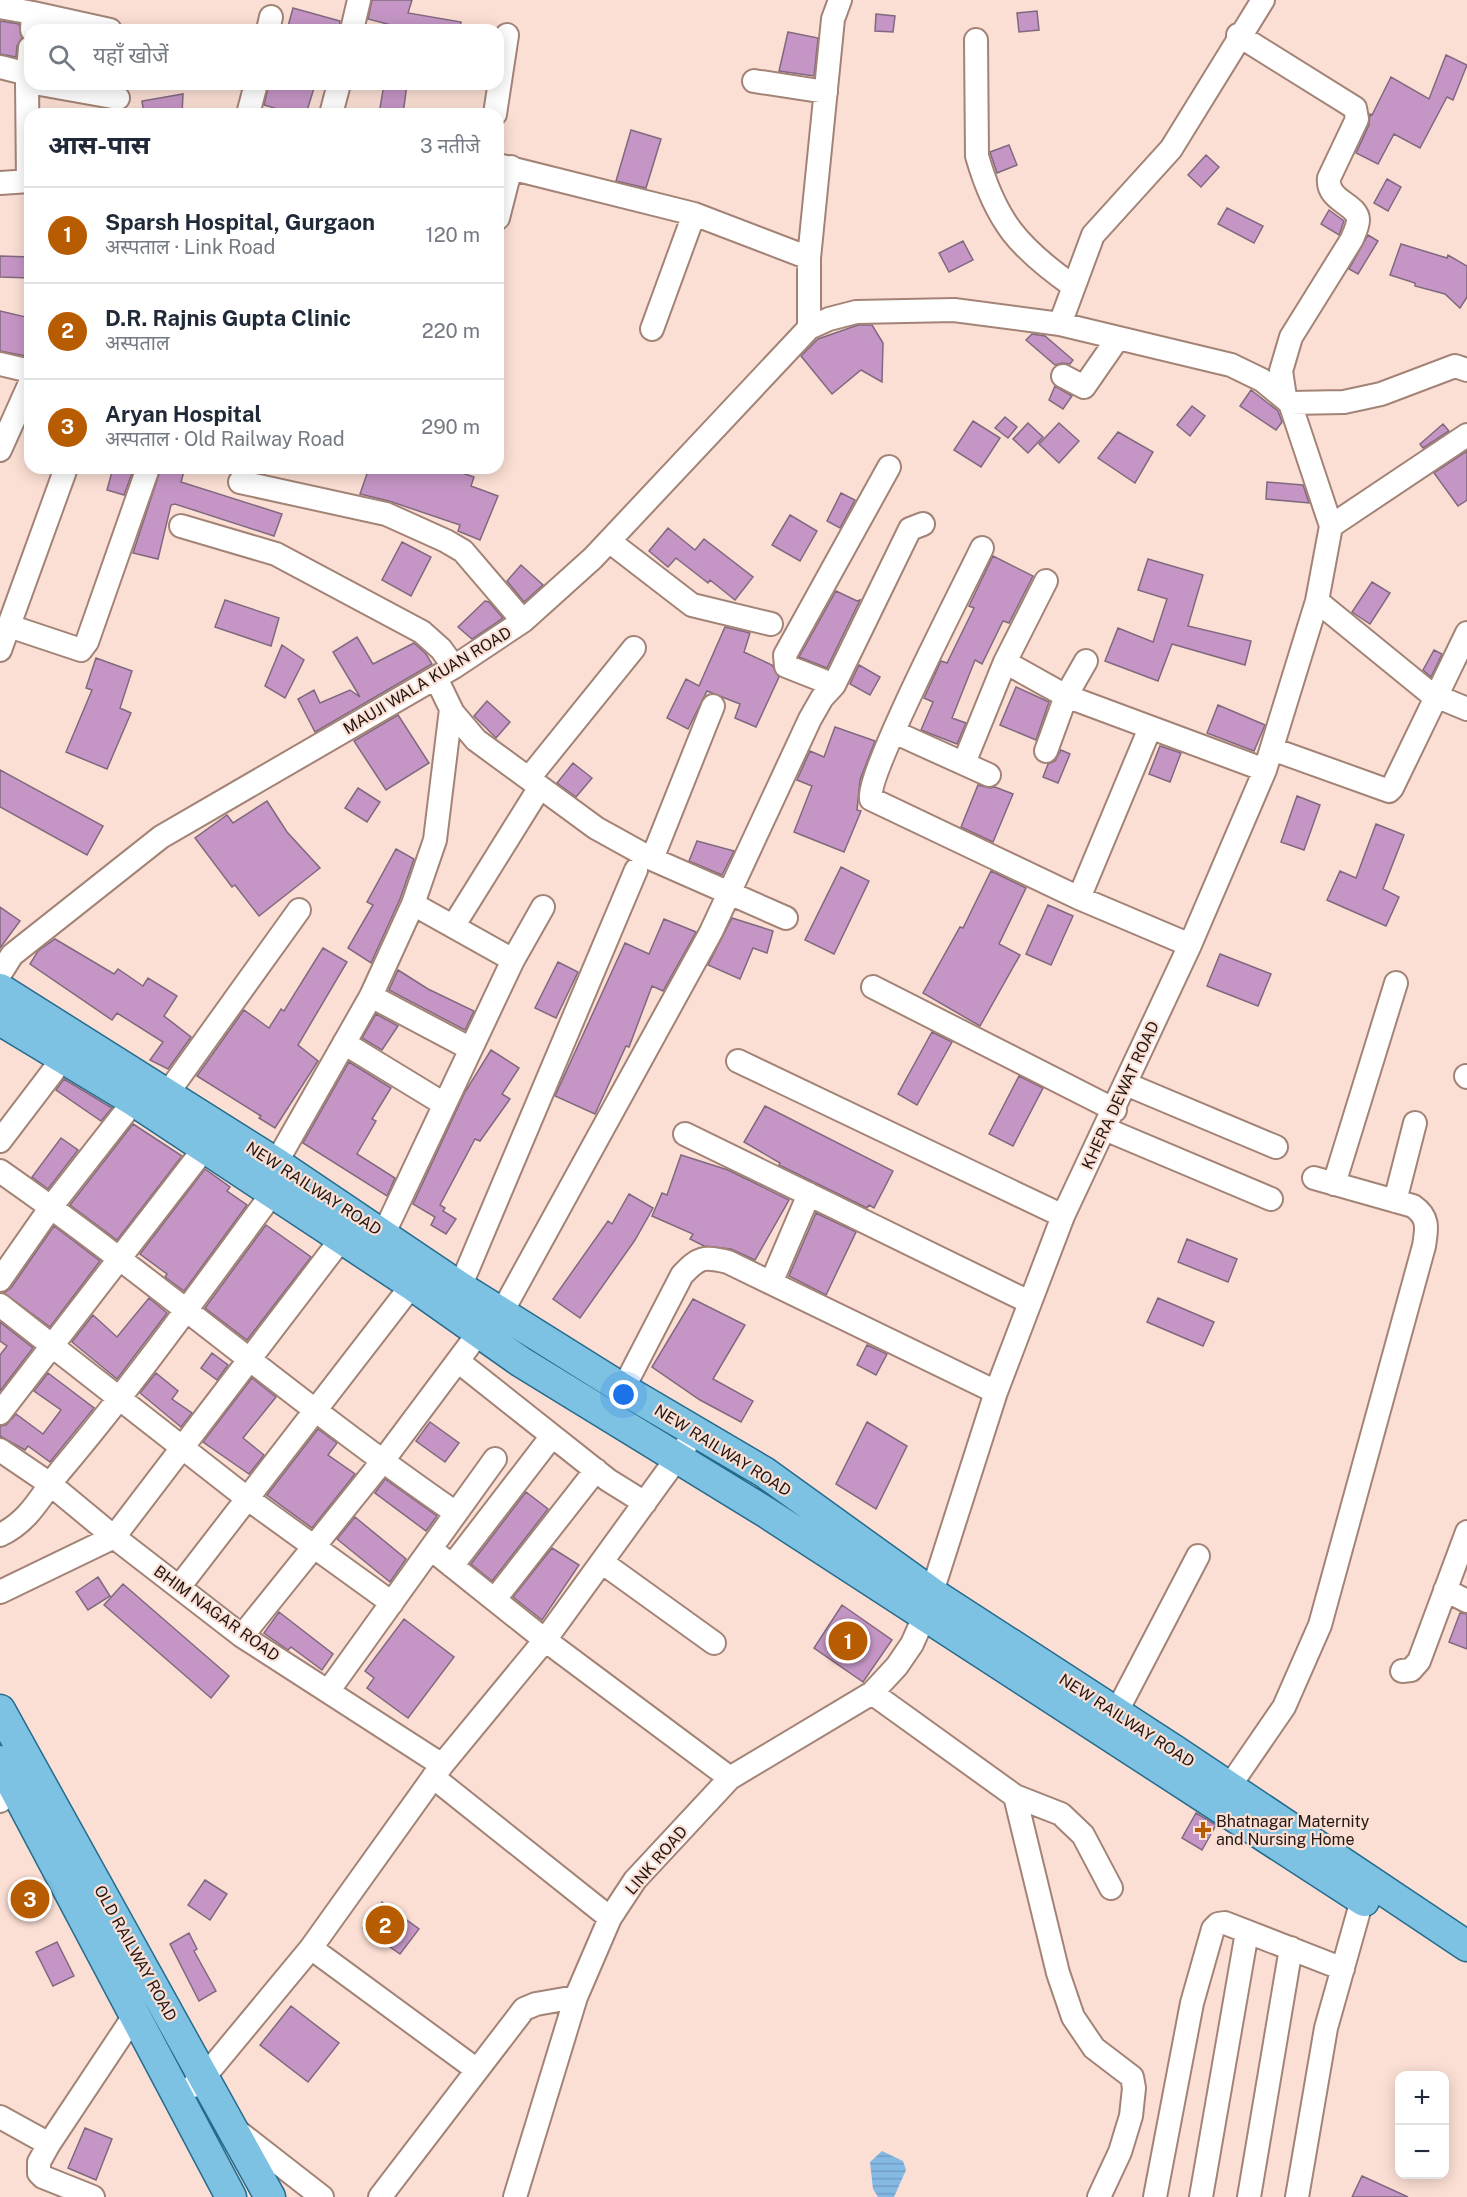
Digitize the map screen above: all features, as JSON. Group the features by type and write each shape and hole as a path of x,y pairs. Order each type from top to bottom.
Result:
{"main road":[{"name":"NEW RAILWAY ROAD","path":"0,989 276,1163 384,1233 460,1287 491,1322 521,1362 676,1457 1116,1713 1229,1787 1467,1969"},
{"name":"NEW RAILWAY ROAD","path":"0,1020 134,1101 412,1285 623,1389 764,1472 928,1605 1367,1891 1467,1946"},
{"name":"OLD RAILWAY ROAD","path":"0,1710 205,2076 270,2197"},
{"name":"OLD RAILWAY ROAD","path":"4,1782 231,2197"}],"street":[{"path":"353,24 359,0"},
{"path":"840,0 833,19 809,258 809,328 829,319 856,312 944,310 1060,324 1231,365 1262,380 1287,400 1344,402 1381,394 1455,366 1467,370"},
{"path":"1060,324 1093,235 1171,149 1238,35 1263,0"},
{"path":"0,7 32,22 52,24"},
{"path":"504,55 507,35"},
{"path":"1238,35 1355,108 1358,113 1329,177 1328,185 1332,193 1357,215 1358,222 1352,239 1291,337 1281,371 1287,400 1331,526 1467,435"},
{"path":"976,40 977,156 982,175 1008,229 1017,241 1042,264 1074,286"},
{"path":"0,67 24,77"},
{"path":"754,81 826,92"},
{"path":"30,108 31,90"},
{"path":"79,90 118,98"},
{"path":"249,108 254,90"},
{"path":"333,108 337,90"},
{"path":"496,108 499,90"},
{"path":"505,166 694,214 809,258"},
{"path":"0,183 24,181"},
{"path":"652,330 694,214"},
{"name":"MAUJI WALA KUAN ROAD","path":"0,974 12,955 161,837 445,672 523,621 609,541 809,328"},
{"path":"1063,376 1084,387 1118,338"},
{"path":"0,364 24,378"},
{"path":"0,448 24,395"},
{"path":"834,685 786,666 784,660 889,467"},
{"path":"0,650 64,474"},
{"path":"9,626 81,650 87,642 146,474"},
{"path":"240,482 386,514 446,541 463,551 523,621"},
{"path":"242,1636 315,1547 491,1322 730,892 810,719 822,698 834,685 910,529 924,524"},
{"path":"181,526 276,554 414,627 441,649 451,709 435,840 414,904 371,996 276,1163"},
{"name":"KHERA DEWAT ROAD","path":"928,1605 996,1392 1029,1302 1064,1216 1190,945 1268,760 1317,601 1331,526"},
{"path":"609,541 692,605 771,624"},
{"path":"982,548 894,732 871,788 871,800 1079,898 1190,945"},
{"path":"964,763 1005,662 1046,581"},
{"path":"1317,601 1431,694 1467,709"},
{"path":"1005,662 1066,696 1150,728 1389,791 1467,633"},
{"path":"454,924 534,783 634,648"},
{"path":"1046,751 1066,696 1086,661"},
{"path":"460,1287 713,706"},
{"path":"451,709 476,740 644,864 730,892 786,918"},
{"path":"1079,898 1150,728"},
{"path":"894,732 989,775"},
{"path":"414,904 454,924 513,960"},
{"path":"384,1233 513,960 543,907"},
{"path":"167,1094 299,910"},
{"path":"1229,1787 1284,1707 1320,1625 1424,1246 1427,1220 1413,1206 1324,1181 1396,983"},
{"path":"873,987 1110,1119 1271,1199"},
{"path":"371,996 471,1049"},
{"path":"344,1043 444,1104"},
{"path":"0,1141 64,1057"},
{"path":"738,1060 1064,1216"},
{"path":"1125,1084 1276,1147"},
{"path":"0,1280 51,1207 134,1101"},
{"path":"1395,1201 1415,1123"},
{"path":"685,1134 1029,1302"},
{"path":"0,1413 204,1149"},
{"path":"0,1171 121,1257 382,1462 456,1513"},
{"path":"0,1535 24,1521 50,1484 121,1398 272,1194"},
{"path":"771,1283 809,1194"},
{"path":"0,1592 114,1538 342,1238"},
{"path":"623,1389 682,1275 695,1260 709,1258 728,1262 996,1392"},
{"path":"178,1587 317,1411 412,1285"},
{"path":"0,1305 248,1499 392,1603"},
{"path":"459,1362 596,1470 645,1503"},
{"path":"179,2099 205,2076 311,1948 437,1771 544,1640 603,1563 676,1457 698,1432"},
{"path":"452,1566 552,1436"},
{"name":"BHIM NAGAR ROAD","path":"0,1450 50,1484 114,1538 242,1636 329,1690 437,1771 610,1918"},
{"path":"329,1690 495,1459"},
{"path":"495,1599 596,1470"},
{"path":"1402,1671 1411,1670 1419,1662 1467,1532"},
{"path":"430,1549 544,1640 730,1778"},
{"path":"1116,1713 1198,1556"},
{"path":"603,1563 714,1643"},
{"path":"1445,1590 1467,1601"},
{"name":"LINK ROAD","path":"515,2197 576,1997 610,1918 635,1880 730,1778 872,1693 897,1666 912,1644 928,1605"},
{"path":"872,1693 1015,1796 1061,1814 1083,1835 1111,1888"},
{"path":"1015,1796 1058,1973 1073,2017 1094,2048 1132,2077 1134,2088 1125,2134 1099,2197"},
{"path":"1297,2197 1326,2028 1367,1891"},
{"path":"1155,2197 1192,2002 1213,1929 1218,1924 1225,1923 1343,1969"},
{"path":"1201,2197 1247,1932"},
{"path":"311,1948 477,2070"},
{"path":"1249,2197 1292,1948"},
{"path":"380,2197 524,2009 536,2004 576,1997"},
{"path":"93,2197 43,2177 39,2173 39,2162 134,2016"},
{"path":"0,2118 49,2144"},
{"path":"230,2125 322,2197"}],"water":[{"path":"882,2151 903,2161 906,2170 894,2197 878,2197 873,2189 870,2162"}],"building":[{"path":"372,0 412,0 408,13 461,22 461,24 387,24 368,19"},
{"path":"293,8 340,21 340,24 289,24"},
{"path":"1037,11 1039,30 1019,32 1017,13"},
{"path":"876,14 895,16 893,32 875,31"},
{"path":"0,21 19,24 22,38 17,46 16,57 0,54"},
{"path":"788,32 818,38 814,76 779,71"},
{"path":"1446,55 1467,65 1453,100 1447,97 1420,148 1394,134 1378,164 1356,153 1369,125 1370,114 1372,115 1391,77 1429,99"},
{"path":"268,90 313,90 308,108 274,108 264,105"},
{"path":"383,90 406,90 404,108 380,108"},
{"path":"183,94 182,108 143,108 142,101"},
{"path":"631,130 661,139 646,188 616,181"},
{"path":"1009,145 1017,165 997,173 990,152"},
{"path":"1206,155 1219,167 1201,187 1188,175"},
{"path":"1387,179 1401,187 1388,211 1374,203"},
{"path":"1227,208 1263,226 1254,243 1218,224"},
{"path":"1329,210 1344,221 1339,235 1321,224"},
{"path":"1368,235 1378,241 1358,274 1349,269"},
{"path":"963,241 973,260 949,272 939,253"},
{"path":"1401,244 1447,258 1448,255 1467,266 1467,297 1460,308 1445,294 1415,286 1415,283 1390,275"},
{"path":"0,256 24,257 24,278 0,277"},
{"path":"0,311 24,317 24,356 0,351"},
{"path":"858,325 872,325 883,343 882,382 861,370 832,394 801,356 818,339"},
{"path":"1032,334 1045,336 1073,360 1070,364 1055,365 1026,340"},
{"path":"1055,386 1072,396 1063,409 1049,400"},
{"path":"1251,390 1278,411 1282,422 1276,430 1240,406"},
{"path":"1192,406 1205,416 1190,436 1177,425"},
{"path":"1005,417 1017,427 1008,438 995,428"},
{"path":"973,421 1000,438 981,467 954,450"},
{"path":"1028,423 1043,437 1028,453 1013,439"},
{"path":"1059,423 1079,441 1059,463 1039,444"},
{"path":"1443,424 1449,431 1423,448 1420,444"},
{"path":"1118,432 1153,452 1135,483 1098,458"},
{"path":"1467,451 1467,500 1458,506 1434,473"},
{"path":"111,474 132,474 124,495 107,490"},
{"path":"159,474 183,474 181,482 282,514 274,536 175,504 171,505 158,559 133,553"},
{"path":"367,474 465,474 474,477 471,486 498,496 480,540 458,531 460,525 389,501 360,494"},
{"path":"1267,482 1303,485 1309,503 1266,499"},
{"path":"841,493 855,500 840,528 827,521"},
{"path":"790,515 817,531 800,561 772,545"},
{"path":"668,528 695,550 704,539 753,577 735,600 710,580 708,583 676,558 668,567 649,551"},
{"path":"402,542 431,557 411,596 382,580"},
{"path":"993,556 1033,576 1009,623 1003,621 982,664 975,660 952,718 966,723 957,744 921,730 933,702 924,698 941,661 947,663 974,608 969,606"},
{"path":"1148,559 1203,575 1188,626 1251,641 1245,665 1172,644 1158,681 1105,661 1118,628 1153,642 1167,599 1138,590"},
{"path":"521,565 543,585 524,602 507,581"},
{"path":"1372,582 1390,593 1370,624 1352,612"},
{"path":"836,591 857,601 860,600 827,668 799,657"},
{"path":"225,600 279,618 271,646 215,627"},
{"path":"485,601 489,602 503,618 472,639 458,627"},
{"path":"725,627 750,633 744,652 772,665 779,677 756,727 735,718 740,704 707,691 688,729 667,718 686,679 699,686"},
{"path":"357,637 373,664 414,643 426,654 432,664 315,732 298,699 314,690 320,703 350,690 360,697 333,652"},
{"path":"282,645 304,660 285,698 265,686"},
{"path":"1434,650 1442,654 1431,677 1423,670"},
{"path":"96,658 132,671 120,708 131,713 107,769 66,752 92,690 86,688"},
{"path":"859,665 880,677 870,695 850,684"},
{"path":"1016,687 1049,702 1036,740 1000,725"},
{"path":"487,701 510,722 496,738 474,716"},
{"path":"1218,705 1265,725 1254,751 1207,733"},
{"path":"398,715 429,763 386,790 354,741"},
{"path":"835,727 875,741 860,780 857,810 861,811 844,852 794,832 812,786 797,780 810,751 824,757"},
{"path":"1160,746 1181,753 1170,782 1149,774"},
{"path":"1061,750 1070,754 1058,783 1043,777 1048,764 1055,761"},
{"path":"573,763 592,778 576,797 557,783"},
{"path":"0,770 103,826 87,855 0,807"},
{"path":"978,785 995,787 1013,794 993,842 961,827"},
{"path":"358,788 380,802 367,822 345,808"},
{"path":"1297,796 1320,805 1304,850 1281,842"},
{"path":"267,801 287,832 320,868 259,916 235,885 232,887 195,838 227,815 233,823"},
{"path":"1376,824 1404,835 1383,889 1399,897 1386,926 1327,900 1340,871 1356,878"},
{"path":"697,841 734,851 722,875 689,861"},
{"path":"396,849 414,859 400,899 371,963 348,948 373,905 367,902"},
{"path":"841,867 869,881 834,954 805,940"},
{"path":"991,871 1026,888 999,944 1020,955 980,1026 923,993 960,927 963,928"},
{"path":"1048,905 1073,916 1051,965 1026,954"},
{"path":"0,907 20,921 0,948"},
{"path":"732,918 773,931 767,953 753,948 740,979 708,965"},
{"path":"664,919 696,932 663,991 652,986 629,1047 626,1046 595,1114 555,1096 625,943 649,954"},
{"path":"55,939 114,974 118,969 143,986 148,978 177,996 164,1016 191,1037 168,1069 150,1060 163,1042 117,1013 112,1020 30,964 38,951"},
{"path":"323,948 347,962 298,1045 318,1061 275,1128 259,1118 261,1116 197,1076 244,1010 269,1028 281,1009 284,1011"},
{"path":"1220,954 1271,974 1258,1006 1207,986"},
{"path":"558,962 578,972 556,1018 535,1008"},
{"path":"398,970 428,989 474,1011 465,1030 389,990"},
{"path":"376,1014 398,1026 382,1050 362,1038"},
{"path":"932,1032 952,1042 917,1105 898,1094"},
{"path":"491,1050 519,1068 502,1094 510,1099 480,1141 475,1139 440,1205 445,1208 443,1211 456,1219 446,1234 431,1225 435,1217 413,1204 465,1092"},
{"path":"349,1062 391,1088 372,1119 376,1121 357,1154 395,1178 387,1196 303,1143"},
{"path":"1019,1076 1043,1088 1013,1146 989,1134"},
{"path":"64,1079 112,1108 101,1121 56,1090"},
{"path":"765,1106 893,1171 874,1208 869,1205 867,1208 779,1165 780,1163 744,1142"},
{"path":"133,1124 182,1156 117,1240 70,1205"},
{"path":"61,1138 78,1150 48,1189 32,1177"},
{"path":"681,1155 728,1170 789,1200 755,1260 731,1249 704,1246 690,1239 693,1234 652,1216 662,1193 667,1195"},
{"path":"205,1169 230,1187 227,1191 247,1205 184,1291 165,1277 167,1274 140,1254"},
{"path":"629,1194 653,1208 635,1240 580,1318 553,1299 608,1221 612,1224"},
{"path":"816,1213 856,1232 826,1295 789,1276"},
{"path":"266,1225 311,1257 247,1340 205,1308"},
{"path":"54,1226 100,1261 50,1327 4,1293 11,1288"},
{"path":"1187,1239 1237,1259 1228,1282 1178,1262"},
{"path":"149,1298 167,1313 117,1379 72,1342 93,1315 117,1337"},
{"path":"1158,1298 1214,1322 1203,1346 1147,1322"},
{"path":"693,1299 745,1325 713,1379 753,1401 741,1422 700,1400 652,1367"},
{"path":"0,1322 33,1348 0,1391 0,1355 7,1346 0,1341"},
{"path":"867,1345 887,1354 876,1375 857,1365"},
{"path":"212,1353 228,1365 217,1380 201,1368"},
{"path":"48,1373 94,1408 50,1462 28,1446 25,1450 0,1436 0,1426 6,1425 16,1414 43,1434 61,1410 34,1391"},
{"path":"156,1373 178,1391 172,1399 192,1413 181,1427 140,1393"},
{"path":"252,1378 276,1397 243,1438 264,1455 249,1474 203,1442"},
{"path":"430,1422 459,1443 445,1462 416,1441"},
{"path":"867,1422 907,1446 876,1509 836,1484"},
{"path":"318,1429 337,1443 328,1455 355,1474 312,1528 267,1495"},
{"path":"385,1479 437,1516 426,1531 375,1493"},
{"path":"526,1492 548,1509 492,1581 471,1564"},
{"path":"355,1517 406,1559 390,1582 337,1539"},
{"path":"552,1548 579,1565 542,1620 513,1597"},
{"path":"98,1577 110,1596 88,1610 76,1592"},
{"path":"123,1584 229,1676 211,1698 104,1605"},
{"path":"842,1605 892,1640 863,1682 814,1648"},
{"path":"279,1612 333,1654 322,1670 291,1647 288,1650 264,1633"},
{"path":"1460,1613 1467,1614 1467,1649 1449,1642"},
{"path":"404,1619 454,1657 408,1718 367,1688 374,1678 365,1671"},
{"path":"1196,1813 1216,1825 1202,1850 1182,1838"},
{"path":"205,1880 227,1894 210,1920 188,1905"},
{"path":"29,1885 44,1903 32,1913 17,1896"},
{"path":"382,1902 419,1929 400,1954 363,1928"},
{"path":"189,1933 197,1949 194,1951 216,1991 199,2001 170,1944"},
{"path":"57,1942 74,1976 53,1986 36,1952"},
{"path":"291,2006 339,2043 308,2082 260,2045"},
{"path":"85,2128 112,2139 96,2180 68,2168"},
{"path":"1362,2176 1408,2197 1352,2197"}],"place":[{"name":"Sparsh Hospital, Gurgaon","path":"848,1641"},
{"name":"Bhatnagar Maternity and Nursing Home","path":"1203,1830"},
{"name":"Aryan Hospital","path":"30,1899"},
{"name":"D.R. Rajnis Gupta Clinic","path":"385,1925"}]}
